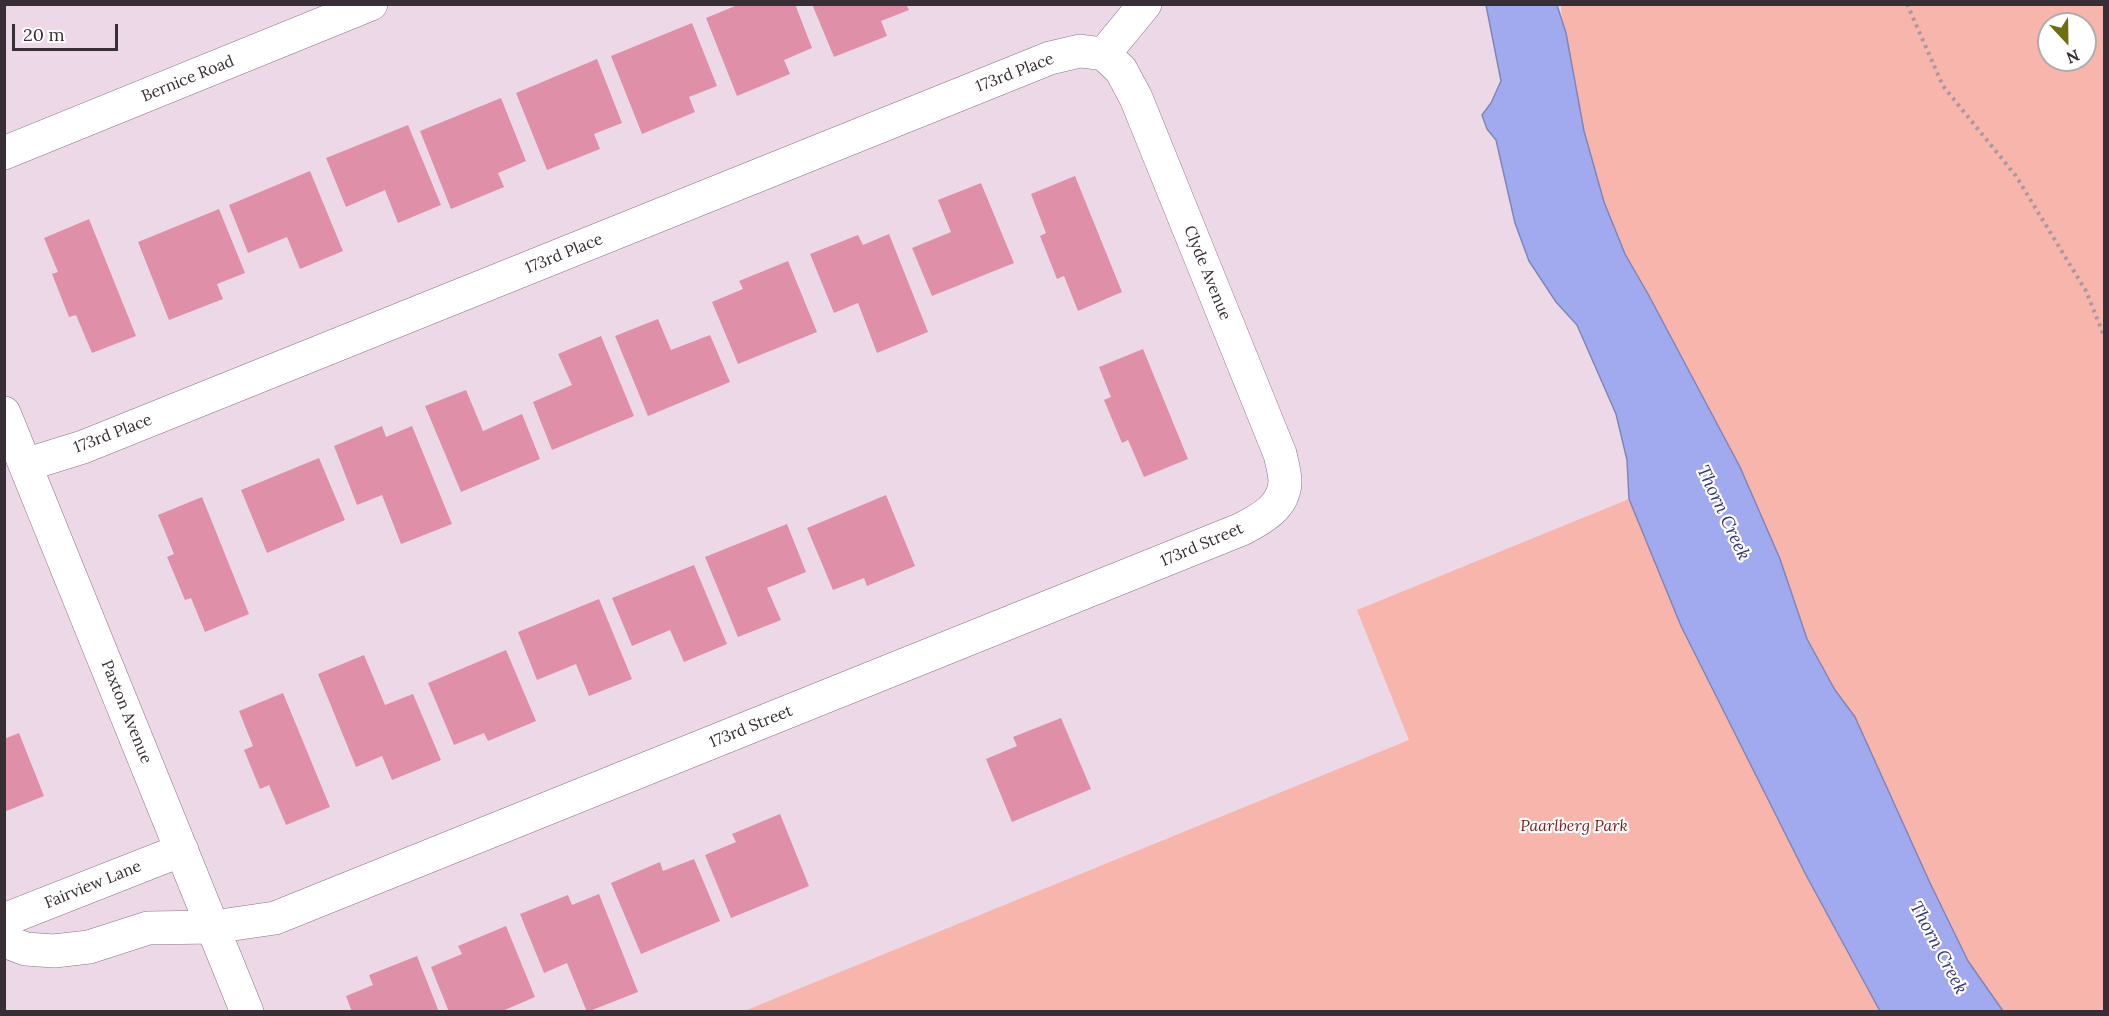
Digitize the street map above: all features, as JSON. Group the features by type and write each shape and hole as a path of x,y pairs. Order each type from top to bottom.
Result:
{"street":[{"name":"Bernice Road","path":"4,153 329,12 371,4"},
{"path":"1104,54 1145,4"},
{"name":"173rd Place","path":"25,465 94,443 1050,58 1080,51 1104,54"},
{"name":"Clyde Avenue","path":"1104,54 1121,70 1136,98 1280,454 1285,483 1280,502"},
{"name":"Paxton Avenue","path":"4,413 247,1011"},
{"name":"173rd Street","path":"213,927 275,918 1242,530 1265,517 1280,502"},
{"name":"Fairview Lane","path":"4,921 182,850"},
{"path":"4,941 26,949 54,951 89,947 148,928 213,927"}],"path":[{"path":"1907,4 1943,86 2016,176 2086,291 2104,336"}],"green space":[{"path":"1561,5 2104,5 2104,1011 1930,1011 1586,236 1565,61"},
{"name":"Paarlberg Park","path":"1629,499 1681,626 1806,875 1880,1011 742,1012 1409,740 1357,610"}],"water":[{"name":"Thorn Creek","path":"1486,5 1557,5 1566,33 1584,131 1604,202 1625,254 1740,467 1780,559 1807,639 1835,690 1855,717 1968,961 2003,1011 1880,1011 1806,875 1681,626 1629,499 1627,460 1616,414 1577,325 1556,302 1529,261 1515,223 1496,140 1487,129 1482,115 1491,103 1501,81"}],"building":[{"path":"740,4 795,4 812,48 784,60 790,74 737,96 706,18"},
{"path":"812,4 906,4 909,10 881,21 887,36 834,57"},
{"path":"692,23 717,86 689,97 695,112 642,134 611,56"},
{"path":"597,59 622,123 594,134 600,149 547,170 516,93"},
{"path":"501,98 526,161 498,173 504,187 451,209 420,131"},
{"path":"408,125 441,205 398,223 385,190 346,207 326,158"},
{"path":"310,171 343,251 300,269 287,237 248,253 229,205"},
{"path":"1075,176 1122,292 1078,311 1064,276 1057,279 1040,236 1046,233 1031,194"},
{"path":"981,183 1014,263 932,296 912,248 951,232 938,200"},
{"path":"219,209 245,273 217,284 223,299 169,320 138,242"},
{"path":"89,219 136,336 92,353 76,315 69,317 52,274 58,272 44,238"},
{"path":"889,234 928,332 877,353 858,303 834,313 810,254 858,235 863,245"},
{"path":"788,261 817,332 738,364 712,302 743,289 739,281"},
{"path":"658,319 671,350 710,335 730,382 648,416 615,336"},
{"path":"601,336 634,416 552,450 533,402 572,385 558,354"},
{"path":"1143,349 1188,459 1144,477 1128,440 1122,443 1104,400 1111,397 1099,367"},
{"path":"466,390 483,431 522,414 540,459 461,492 425,406"},
{"path":"382,426 386,437 412,426 452,524 401,544 382,495 357,505 334,446"},
{"path":"319,458 345,520 267,553 241,490"},
{"path":"886,495 915,566 867,586 864,578 833,590 807,528"},
{"path":"202,497 249,614 205,632 191,598 185,600 167,557 174,554 158,515"},
{"path":"787,524 806,572 767,588 781,620 738,637 705,557"},
{"path":"694,565 727,644 684,662 670,630 632,646 612,598"},
{"path":"599,599 632,679 589,696 576,664 537,680 518,632"},
{"path":"506,650 536,721 488,741 484,733 454,745 428,683"},
{"path":"364,655 385,705 413,694 441,760 392,780 382,756 356,767 318,674"},
{"path":"283,693 330,807 286,825 269,785 260,789 244,750 253,746 239,711"},
{"path":"1061,718 1091,789 1012,822 986,759 1017,746 1013,737"},
{"path":"19,733 44,796 4,812 4,739"},
{"path":"780,814 809,886 731,918 705,855 736,842 732,834"},
{"path":"694,859 720,921 641,954 611,883 660,862 663,871"},
{"path":"599,894 638,992 587,1012 567,963 544,973 520,914 568,895 572,905"},
{"path":"506,926 535,997 500,1012 449,1012 431,967 462,954 458,946"},
{"path":"417,956 439,1012 352,1012 346,996 373,985 369,975"}]}
